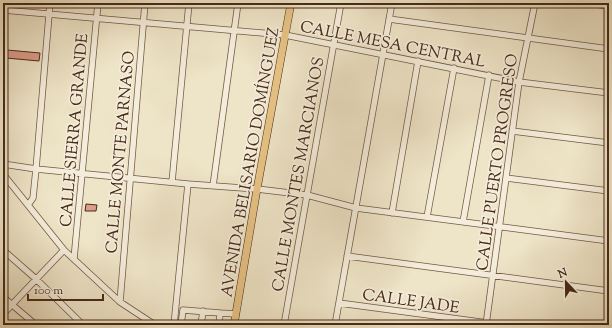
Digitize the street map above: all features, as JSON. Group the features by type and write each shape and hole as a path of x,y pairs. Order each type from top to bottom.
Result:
{"main road":[{"name":"AVENIDA BELISARIO DOMÍNGUEZ","path":"234,325 291,3"}],"street":[{"path":"28,205 33,198 50,3"},
{"name":"CALLE SIERRA GRANDE","path":"74,259 98,3"},
{"name":"CALLE MONTE PARNASO","path":"120,302 145,3"},
{"path":"172,182 189,3"},
{"path":"213,186 238,3"},
{"name":"CALLE MONTES MARCIANOS","path":"284,325 341,3"},
{"path":"335,325 392,3"},
{"name":"CALLE PUERTO PROGRESO","path":"486,324 519,82 535,3"},
{"path":"587,3 609,6"},
{"name":"CALLE MESA CENTRAL","path":"3,10 285,35 519,82 609,93"},
{"path":"389,20 609,49"},
{"path":"392,213 418,61"},
{"path":"427,217 454,68"},
{"path":"463,222 489,76"},
{"path":"512,131 609,143"},
{"path":"3,164 36,169 307,195 356,208 609,241"},
{"path":"3,174 64,250 120,302 155,325"},
{"path":"506,178 609,191"},
{"path":"174,325 188,184"},
{"path":"3,250 36,279 83,325"},
{"path":"3,314 64,250"},
{"path":"347,256 609,291"},
{"path":"3,297 36,325"},
{"name":"CALLE JADE","path":"339,303 486,324 503,325"},
{"path":"181,325 183,310 236,314"},
{"path":"201,325 203,312"},
{"path":"219,325 220,313"}],"building":[{"path":"7,50 40,53 39,61 6,58"},
{"path":"86,204 97,205 96,211 85,211"}]}
